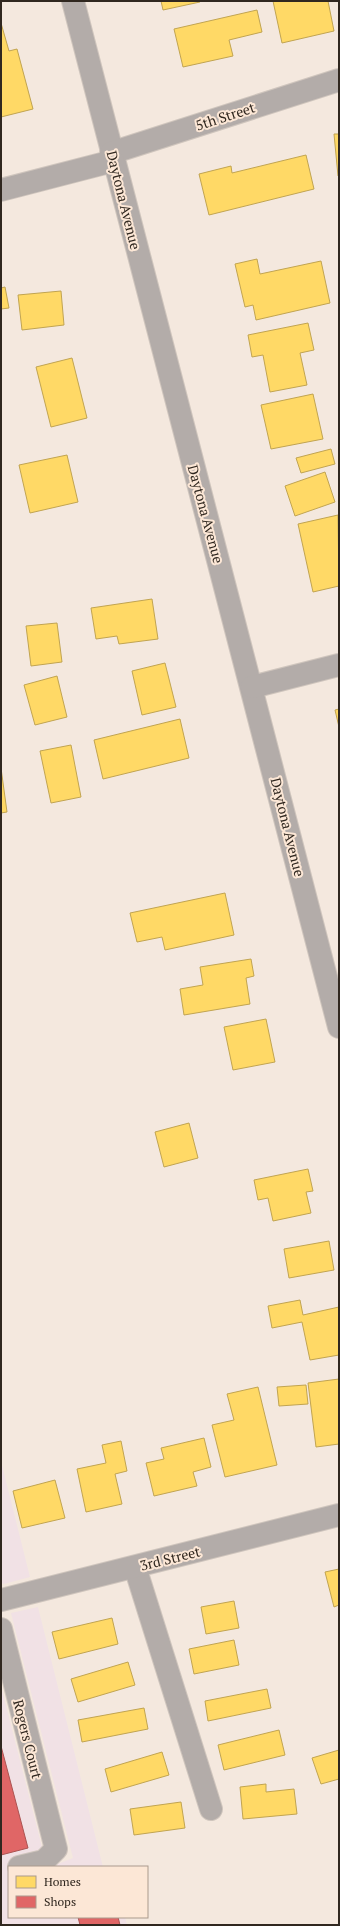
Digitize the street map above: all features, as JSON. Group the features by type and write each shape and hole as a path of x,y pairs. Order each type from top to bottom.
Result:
{"street":[{"name":"Daytona Avenue","path":"73,1 112,157 252,686 339,1026"},
{"name":"5th Street","path":"1,190 112,157 339,80"},
{"path":"252,686 339,665"},
{"name":"3rd Street","path":"1,1600 339,1515"},
{"path":"135,1566 211,1809"},
{"name":"Rogers Court","path":"1,1629 6,1675 56,1849 44,1861 23,1866"}],"shaded area":[{"path":"1,1461 30,1577 4,1584 1,1583"},
{"path":"38,1607 103,1866 53,1866 73,1858 11,1613"},
{"path":"1,1686 47,1866 8,1866 8,1918 125,1918 127,1925 1,1925"}],"building: Homes":[{"path":"161,1 199,1 200,2 163,10"},
{"path":"273,1 328,1 334,31 282,43"},
{"path":"257,10 262,32 229,40 233,56 183,67 174,29"},
{"path":"1,23 9,51 17,49 33,109 1,117"},
{"path":"334,134 339,134 339,176 338,176"},
{"path":"306,155 314,189 209,215 199,174 231,166 232,173"},
{"path":"257,259 260,274 321,261 330,303 256,320 253,305 245,307 235,264"},
{"path":"5,287 9,308 1,309 1,288"},
{"path":"61,291 64,325 22,330 18,295"},
{"path":"308,323 314,350 300,353 307,385 270,392 263,355 252,357 248,335"},
{"path":"72,358 87,418 51,427 36,367"},
{"path":"313,394 323,439 271,449 261,405"},
{"path":"331,449 335,464 301,473 296,458"},
{"path":"67,455 78,502 30,513 19,465"},
{"path":"325,472 335,502 295,516 285,486"},
{"path":"338,515 339,586 313,592 298,524"},
{"path":"152,599 158,639 119,644 117,636 96,639 91,608"},
{"path":"57,623 62,662 31,666 26,626"},
{"path":"165,663 176,707 142,715 132,671"},
{"path":"57,676 67,717 35,725 24,685"},
{"path":"339,709 339,727 335,710"},
{"path":"180,719 189,758 103,779 94,740"},
{"path":"71,745 81,797 51,803 40,751"},
{"path":"1,768 7,812 1,813"},
{"path":"225,893 234,935 165,950 162,937 137,942 130,913"},
{"path":"251,959 254,976 246,978 250,1004 184,1015 180,989 203,985 200,967"},
{"path":"266,1019 275,1062 233,1070 224,1027"},
{"path":"189,1123 198,1158 164,1167 155,1132"},
{"path":"308,1169 313,1191 306,1192 311,1213 273,1221 268,1198 258,1200 254,1180"},
{"path":"329,1241 334,1270 289,1278 284,1249"},
{"path":"300,1300 303,1315 339,1307 339,1355 310,1360 302,1322 272,1328 268,1306"},
{"path":"339,1379 339,1444 316,1447 308,1383"},
{"path":"306,1385 308,1404 279,1406 277,1387"},
{"path":"258,1387 277,1465 225,1477 212,1425 234,1420 227,1394"},
{"path":"204,1438 211,1467 193,1472 197,1486 154,1496 146,1463 164,1459 161,1448"},
{"path":"121,1441 127,1471 115,1474 122,1504 86,1512 77,1469 106,1463 102,1445"},
{"path":"55,1480 65,1518 22,1528 13,1491"},
{"path":"339,1569 339,1605 334,1607 325,1572"},
{"path":"234,1601 239,1628 206,1634 201,1607"},
{"path":"112,1618 118,1644 59,1659 52,1632"},
{"path":"234,1640 239,1665 194,1674 189,1649"},
{"path":"128,1662 135,1685 78,1702 71,1679"},
{"path":"267,1689 271,1708 208,1721 205,1701"},
{"path":"144,1708 148,1729 82,1742 78,1720"},
{"path":"279,1730 285,1755 224,1770 218,1745"},
{"path":"339,1750 339,1779 321,1784 312,1758"},
{"path":"162,1752 169,1775 111,1792 105,1769"},
{"path":"266,1784 266,1792 294,1789 297,1814 243,1819 240,1787"},
{"path":"181,1802 185,1828 134,1835 130,1809"}],"building: Shops":[{"path":"1,1746 28,1848 1,1855"},
{"path":"78,1918 118,1918 120,1925 80,1925"}]}
